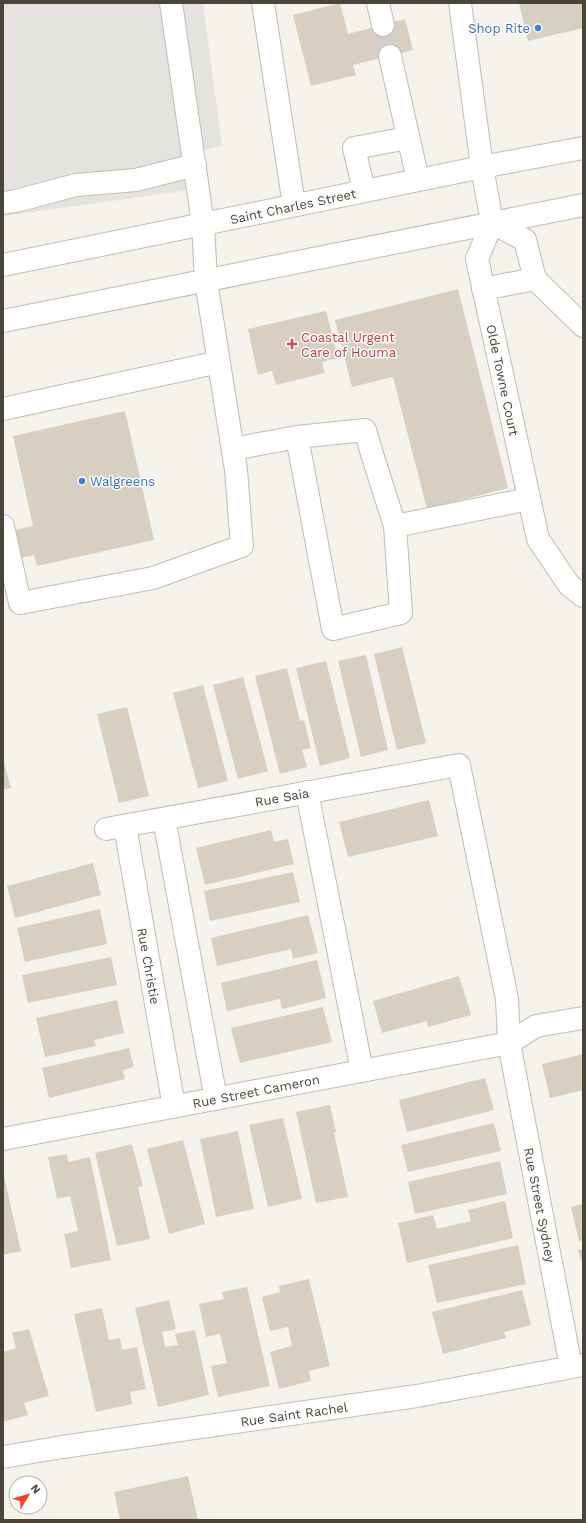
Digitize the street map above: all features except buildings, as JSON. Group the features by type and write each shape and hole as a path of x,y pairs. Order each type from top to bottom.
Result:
{"street":[{"path":"3,526 9,581 20,603 153,578 242,546 233,449 206,281 204,224 171,3"},
{"path":"263,3 294,205"},
{"path":"378,3 383,25"},
{"path":"460,3 482,167 492,223"},
{"path":"390,56 418,180"},
{"path":"364,191 354,148 408,138"},
{"name":"Saint Charles Street","path":"3,265 482,167 583,148"},
{"path":"3,203 76,185 136,180 195,165"},
{"path":"3,321 583,205"},
{"path":"492,223 525,240 536,279 583,326"},
{"name":"Olde Towne Court","path":"492,223 477,258 538,539 569,585 583,596"},
{"path":"483,289 536,279"},
{"path":"3,409 219,362"},
{"path":"233,449 297,437 365,430 395,526 400,613 333,629 297,437"},
{"path":"395,526 529,499"},
{"name":"Rue Saia","path":"115,828 459,765"},
{"name":"Rue Street Sydney","path":"459,765 507,999 509,1043 577,1366"},
{"path":"307,792 362,1071"},
{"path":"164,819 216,1099"},
{"name":"Rue Christie","path":"115,828 174,1107"},
{"path":"509,1043 536,1026 583,1018"},
{"name":"Rue Street Cameron","path":"3,1139 509,1043"},
{"name":"Rue Saint Rachel","path":"3,1457 417,1396 577,1366"}],"shaded area":[{"path":"3,3 203,3 222,146 203,150 205,188 3,216"}],"tunnel":[{"path":"383,25 390,56"}],"place":[{"name":"Shop Rite","path":"538,28"},
{"name":"Coastal Urgent Care of Houma","path":"292,344"},
{"name":"Walgreens","path":"82,481"}]}
